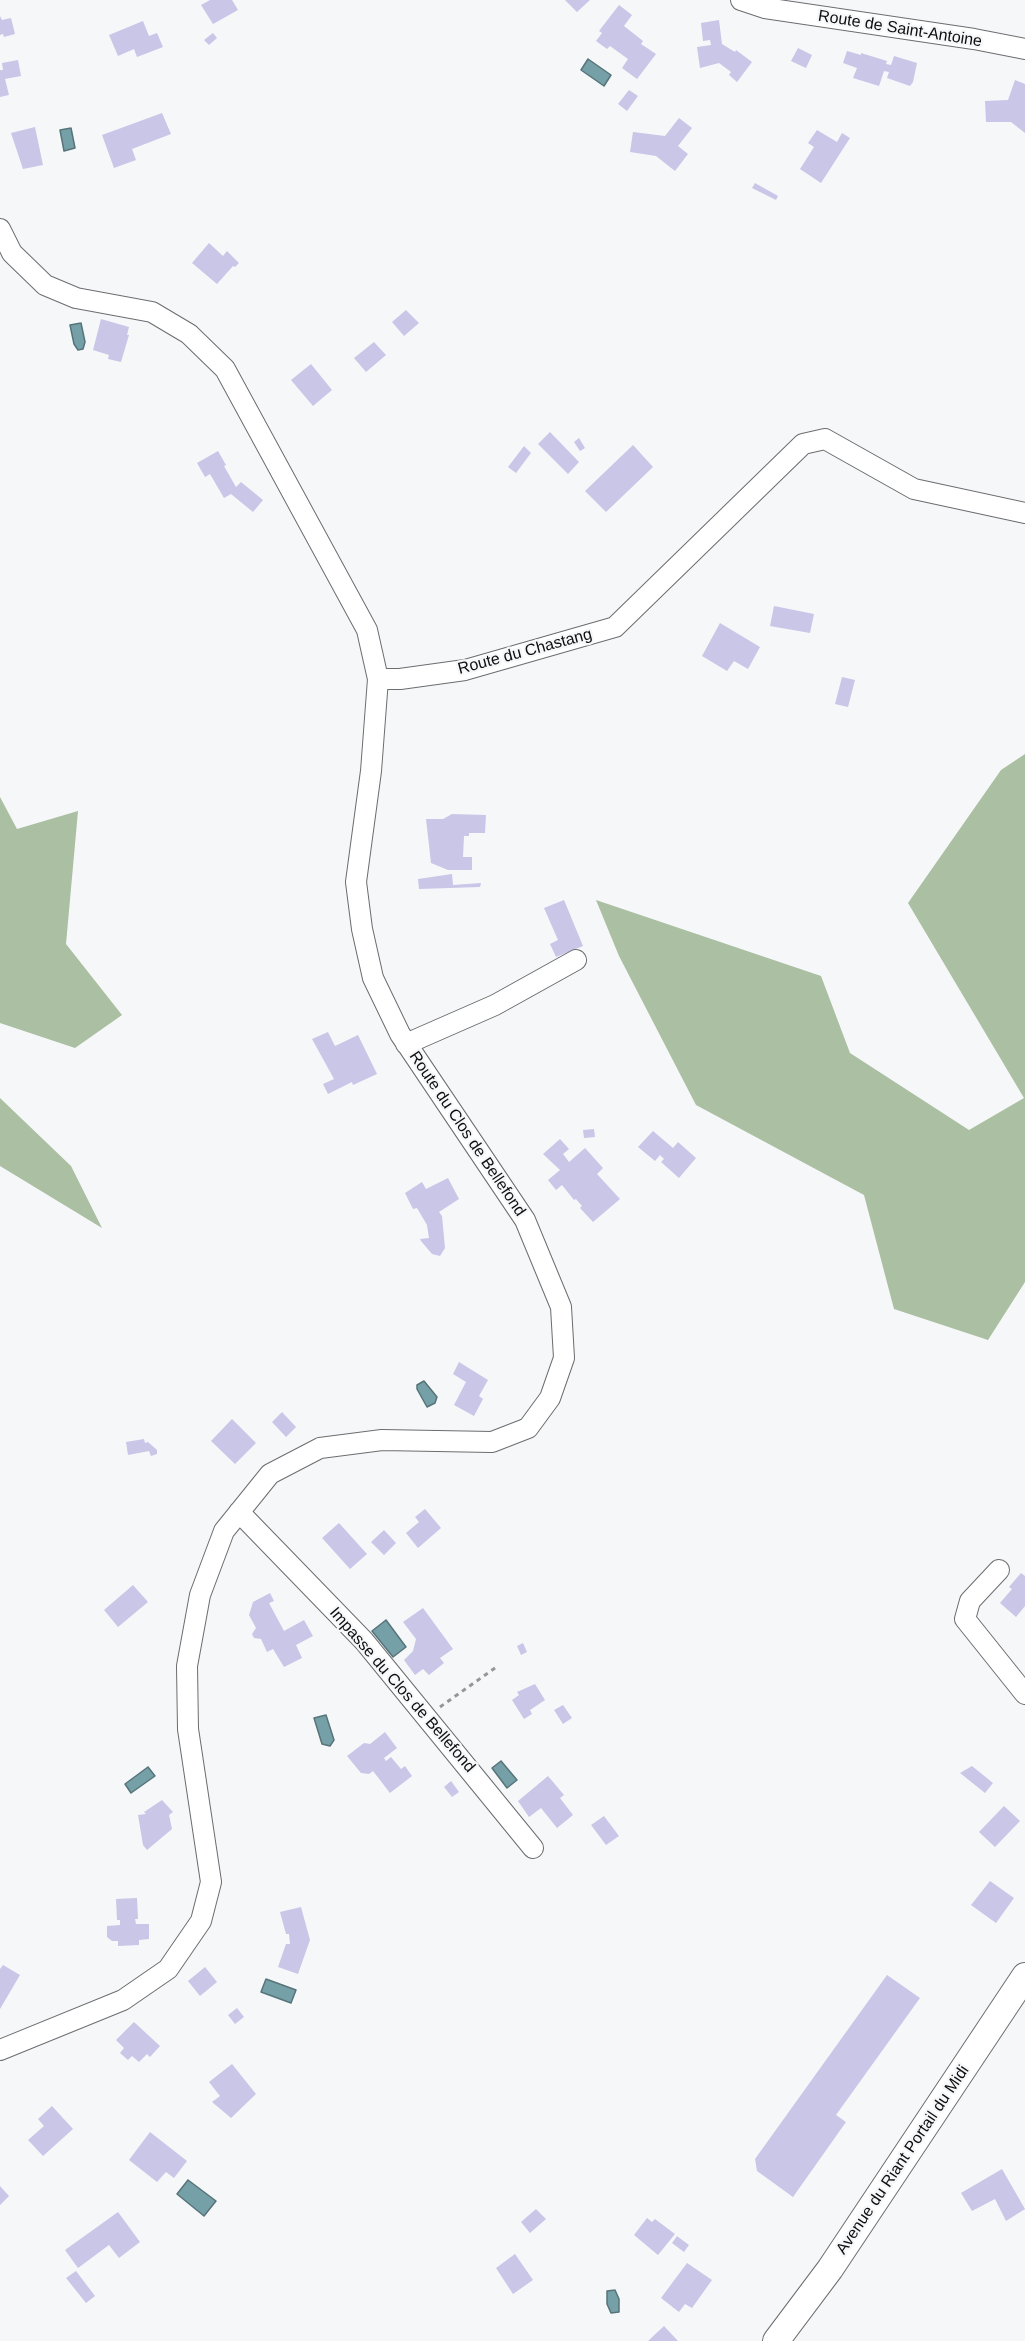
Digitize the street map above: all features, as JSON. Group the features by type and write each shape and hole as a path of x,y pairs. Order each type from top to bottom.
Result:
{"main road":[{"name":"Avenue du Riant Portail du Midi","path":"776,2341 830,2269 1025,1976"}],"street":[{"name":"Route de Saint-Antoine","path":"741,0 765,8 974,39 1025,49"},
{"path":"0,229 12,253 45,285 76,298 152,312 189,334 225,369 367,630 378,679"},
{"name":"Route du Chastang","path":"378,679 400,679 465,670 615,627 803,444 825,439 914,489 1025,513"},
{"name":"Route du Clos de Bellefond","path":"0,2050 123,2000 168,1969 201,1921 211,1882 188,1730 188,1666 200,1595 224,1531 239,1512 270,1474 320,1449 382,1440 492,1442 528,1428 550,1398 564,1358 561,1307 525,1220 406,1044 373,978 362,929 356,882 371,771 378,679"},
{"path":"406,1044 495,1005 576,960"},
{"name":"Impasse du Clos de Bellefond","path":"239,1512 364,1641 533,1848"},
{"path":"999,1570 970,1601 965,1619 1025,1694"}],"path":[{"path":"426,1716 495,1668"}],"green space":[{"path":"1025,754 1025,1282 988,1340 894,1309 864,1195 696,1105 619,956 596,900 821,976 850,1053 969,1130 1024,1098 908,903 1001,770"},
{"path":"0,797 17,829 78,811 66,944 122,1015 75,1048 0,1023"},
{"path":"0,1098 71,1166 102,1228 0,1166"}],"water":[{"path":"588,59 611,75 604,86 581,70"},
{"path":"71,128 75,148 64,151 60,130"},
{"path":"81,323 85,342 83,349 78,350 74,344 70,325"},
{"path":"424,1381 437,1397 435,1403 427,1407 417,1389 417,1385"},
{"path":"386,1620 406,1647 393,1657 372,1631"},
{"path":"326,1715 334,1740 330,1746 322,1744 314,1718"},
{"path":"501,1761 517,1780 507,1788 492,1768"},
{"path":"148,1767 155,1776 131,1793 125,1784"},
{"path":"266,1979 296,1990 291,2003 261,1992"},
{"path":"188,2180 216,2201 204,2216 177,2194"},
{"path":"615,2290 619,2299 619,2312 611,2313 607,2304 607,2291"}],"building":[{"path":"210,0 232,0 238,10 213,24 201,5"},
{"path":"565,0 590,0 577,12"},
{"path":"619,5 632,15 624,26 643,41 641,44 656,54 637,79 622,68 628,59 610,46 607,49 596,41 602,33 599,31"},
{"path":"0,16 2,20 11,18 15,34 4,37 3,34 0,35"},
{"path":"719,20 722,44 735,52 736,50 752,62 737,82 729,75 731,72 719,63 700,68 697,47 711,45 710,40 703,41 701,23"},
{"path":"143,21 149,36 157,33 163,47 137,57 134,49 118,56 109,35"},
{"path":"213,33 217,38 209,45 204,40"},
{"path":"798,48 812,55 806,68 791,61"},
{"path":"847,51 887,61 886,64 891,65 894,56 917,63 913,82 910,86 887,78 889,72 884,71 879,86 853,78 857,68 843,63"},
{"path":"18,60 21,76 5,79 9,95 0,97 2,63"},
{"path":"1015,80 1025,84 1025,133 1011,122 986,122 985,101 1008,100"},
{"path":"629,90 638,96 627,111 618,104"},
{"path":"162,113 171,134 132,149 136,160 114,168 102,135"},
{"path":"679,118 692,128 678,146 688,154 675,171 656,156 630,152 633,132 665,136"},
{"path":"35,127 43,165 23,169 11,133"},
{"path":"817,130 837,142 842,133 850,138 821,183 800,169 814,147 808,143"},
{"path":"755,183 778,196 776,200 752,188"},
{"path":"209,243 223,256 227,251 239,263 233,266 217,284 192,263"},
{"path":"406,310 419,323 404,336 392,322"},
{"path":"101,319 129,327 121,362 108,359 109,355 93,350"},
{"path":"374,342 386,355 366,372 354,358"},
{"path":"311,364 332,390 313,406 291,380"},
{"path":"550,432 579,462 568,474 538,444"},
{"path":"579,438 585,448 580,451 574,442"},
{"path":"633,445 653,467 606,512 585,491"},
{"path":"524,446 531,453 516,473 508,467"},
{"path":"218,451 236,487 241,482 263,500 253,512 231,494 224,498 210,474 205,477 197,463"},
{"path":"774,606 814,614 810,633 770,626"},
{"path":"720,623 760,647 748,669 734,661 727,671 702,656"},
{"path":"842,677 855,680 848,707 835,704"},
{"path":"452,814 486,815 485,833 469,833 469,836 464,836 463,857 472,857 472,870 448,870 431,863 426,819 443,819"},
{"path":"452,874 453,885 481,883 480,887 419,889 418,879"},
{"path":"564,900 583,946 556,957 550,944 558,940 544,908"},
{"path":"328,1032 335,1046 358,1035 377,1074 353,1085 352,1082 328,1094 323,1084 334,1079 312,1039"},
{"path":"594,1129 595,1137 584,1138 583,1130"},
{"path":"653,1131 673,1148 678,1142 696,1158 679,1178 661,1162 664,1159 660,1155 655,1161 638,1147"},
{"path":"560,1139 569,1149 563,1154 569,1162 585,1148 603,1168 597,1174 620,1199 593,1222 580,1208 582,1206 562,1185 556,1190 548,1180 560,1170 543,1154"},
{"path":"448,1178 459,1199 439,1212 442,1216 445,1248 440,1256 432,1254 421,1241 420,1239 429,1238 427,1225 417,1208 413,1209 405,1193 422,1182 426,1189"},
{"path":"459,1362 488,1380 479,1396 483,1399 474,1416 454,1405 466,1382 453,1374"},
{"path":"282,1412 296,1427 286,1437 272,1422"},
{"path":"232,1419 256,1443 235,1464 211,1441"},
{"path":"144,1439 145,1443 148,1442 157,1450 157,1454 151,1456 149,1451 128,1455 126,1442"},
{"path":"425,1509 441,1528 418,1548 406,1533 419,1522 415,1517"},
{"path":"339,1523 367,1554 350,1569 322,1538"},
{"path":"384,1530 396,1543 384,1555 371,1542"},
{"path":"1021,1573 1025,1576 1025,1606 1016,1617 1000,1603 1012,1589 1009,1587"},
{"path":"133,1585 148,1602 118,1627 104,1610"},
{"path":"270,1593 274,1601 269,1603 284,1631 304,1620 313,1636 296,1645 302,1658 284,1667 273,1649 267,1652 261,1639 254,1638 252,1634 256,1628 249,1615 253,1602"},
{"path":"423,1608 453,1649 440,1658 444,1663 429,1675 423,1669 415,1675 404,1660 413,1651 416,1639 403,1622"},
{"path":"523,1643 527,1652 521,1655 517,1646"},
{"path":"535,1684 545,1700 530,1710 532,1714 524,1719 512,1700 519,1695 517,1692"},
{"path":"563,1705 572,1718 563,1724 554,1710"},
{"path":"385,1732 397,1748 384,1758 386,1761 391,1757 401,1769 405,1766 412,1776 390,1793 373,1771 369,1774 361,1773 347,1756 364,1743 370,1744"},
{"path":"972,1766 993,1783 985,1793 960,1773"},
{"path":"548,1776 564,1795 560,1798 573,1815 557,1828 541,1808 529,1817 518,1801"},
{"path":"451,1781 459,1792 452,1797 444,1787"},
{"path":"162,1800 173,1812 169,1815 172,1829 147,1850 143,1845 138,1815 146,1814 144,1812"},
{"path":"1004,1806 1020,1821 995,1847 979,1832"},
{"path":"604,1816 619,1836 606,1845 591,1825"},
{"path":"990,1881 1014,1898 996,1923 971,1905"},
{"path":"137,1898 138,1919 135,1919 136,1924 149,1924 149,1939 139,1940 139,1945 118,1946 118,1941 112,1941 107,1937 107,1926 120,1925 120,1920 117,1920 116,1899"},
{"path":"301,1907 310,1940 298,1974 278,1967 286,1944 290,1944 289,1934 286,1934 280,1912"},
{"path":"3,1965 20,1975 0,2009 0,1969"},
{"path":"205,1967 217,1982 200,1996 188,1981"},
{"path":"887,1975 920,1998 836,2115 846,2122 793,2197 757,2171 755,2159"},
{"path":"237,2008 244,2017 235,2024 228,2015"},
{"path":"134,2022 160,2046 150,2057 147,2054 139,2062 132,2056 128,2060 120,2053 124,2048 116,2040"},
{"path":"232,2064 256,2094 231,2118 212,2102 220,2096 209,2082"},
{"path":"52,2106 73,2129 43,2156 28,2140 44,2126 38,2119"},
{"path":"150,2132 187,2161 174,2178 166,2172 157,2182 129,2160"},
{"path":"1002,2169 1025,2209 1006,2221 995,2199 972,2211 961,2193"},
{"path":"0,2186 9,2196 0,2205"},
{"path":"536,2209 546,2219 530,2233 521,2222"},
{"path":"118,2212 140,2242 119,2258 109,2245 78,2268 65,2250"},
{"path":"647,2218 652,2222 655,2219 675,2234 658,2255 634,2235"},
{"path":"677,2236 689,2245 684,2252 672,2243"},
{"path":"515,2254 533,2280 513,2294 496,2268"},
{"path":"687,2263 712,2280 692,2308 685,2304 679,2312 661,2298"},
{"path":"76,2271 95,2296 86,2303 66,2278"},
{"path":"664,2326 678,2341 648,2341"}]}
